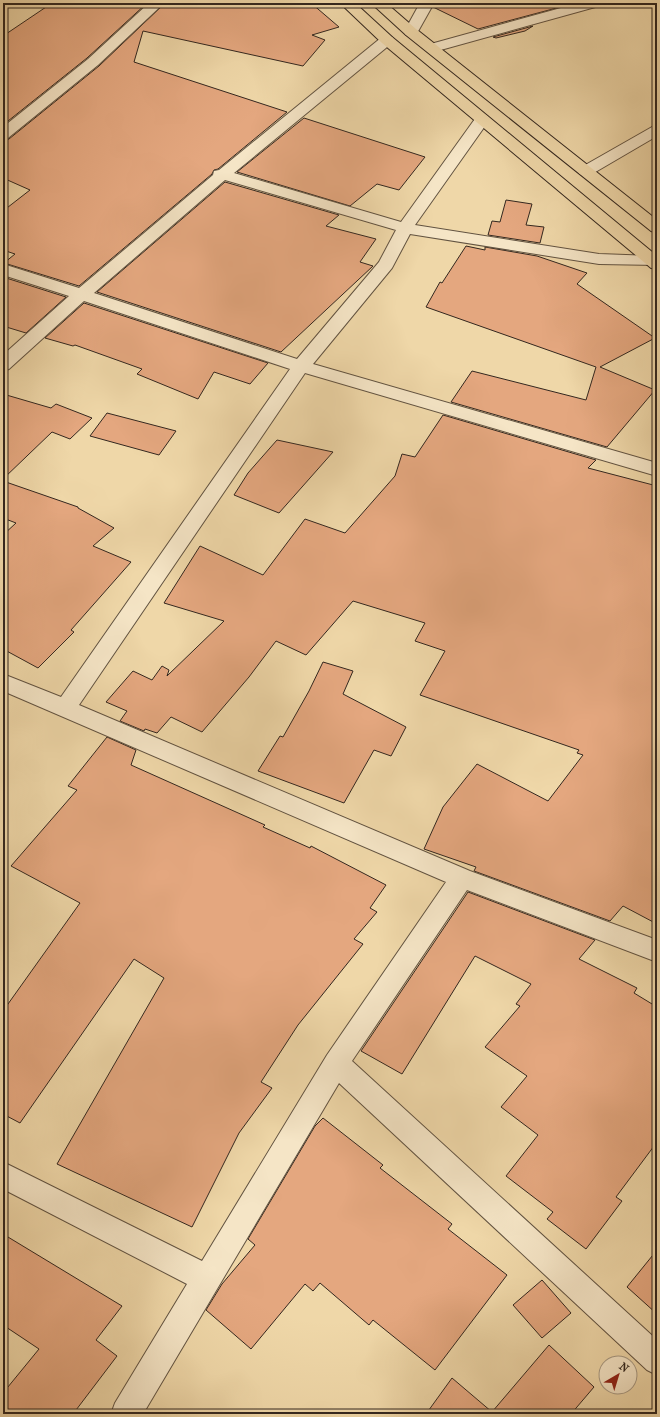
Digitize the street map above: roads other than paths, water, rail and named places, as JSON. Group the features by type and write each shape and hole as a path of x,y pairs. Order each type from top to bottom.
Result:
{"main road":[{"path":"347,3 387,40 655,263"},
{"path":"378,3 411,32 657,228"}],"street":[{"path":"3,135 93,62 157,3"},
{"path":"411,32 427,3"},
{"path":"432,48 594,3"},
{"path":"3,365 81,293 220,174 387,40"},
{"path":"65,708 301,366 386,264 405,228 482,119"},
{"path":"586,170 657,130"},
{"path":"220,174 405,228 599,259 655,263"},
{"path":"3,269 81,293 301,366 657,470"},
{"path":"3,682 462,878 657,951"},
{"path":"126,1414 336,1064 462,878"},
{"path":"336,1064 657,1360"},
{"path":"3,1175 207,1280"}]}
